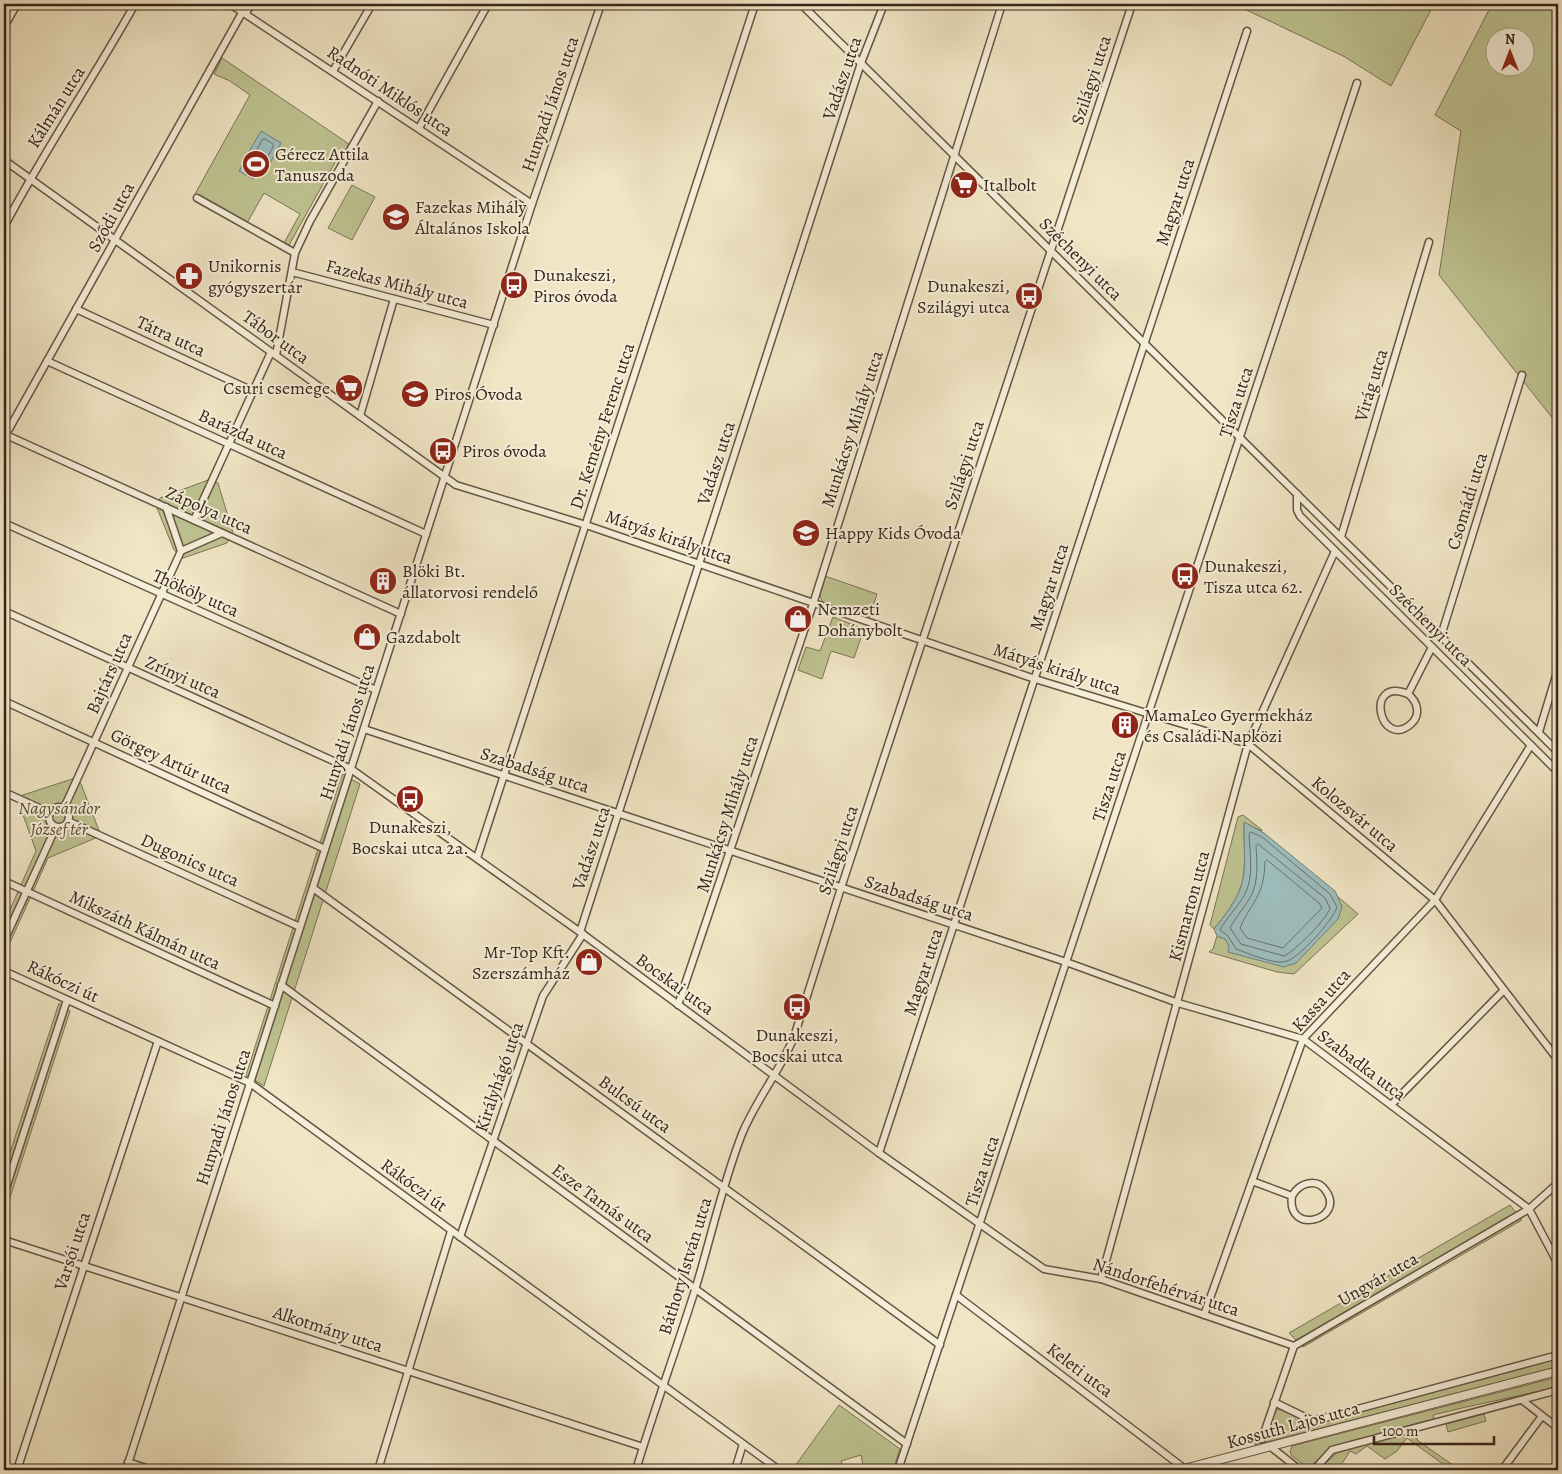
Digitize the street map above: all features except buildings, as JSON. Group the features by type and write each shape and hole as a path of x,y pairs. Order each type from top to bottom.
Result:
{"street":[{"path":"4,27 17,4"},
{"name":"Kálmán utca","path":"4,227 29,179 77,103 135,4"},
{"name":"Radnóti Miklós utca","path":"230,4 245,12 532,204"},
{"name":"Sződi utca","path":"4,435 251,4"},
{"path":"333,71 372,4"},
{"path":"419,128 488,4"},
{"name":"Hunyadi János utca","path":"126,1470 532,204 600,4"},
{"name":"Dr. Kemény Ferenc utca","path":"477,858 755,4"},
{"name":"Széchenyi utca","path":"801,4 1558,752"},
{"name":"Vadász utca","path":"581,933 861,63 884,4"},
{"name":"Munkácsy Mihály utca","path":"678,1005 812,604 1002,4"},
{"name":"Szilágyi utca","path":"776,1076 794,1037 922,640 1132,4"},
{"name":"Magyar utca","path":"879,1153 1247,31"},
{"name":"Tisza utca","path":"898,1470 1357,83"},
{"path":"194,520 253,391 273,354 296,253 310,221 378,101"},
{"name":"Tábor utca","path":"4,160 445,476"},
{"path":"197,198 296,253"},
{"name":"Virág utca","path":"1341,537 1429,242"},
{"name":"Fazekas Mihály utca","path":"292,272 494,325"},
{"path":"360,416 394,298"},
{"name":"Tátra utca","path":"76,309 253,391"},
{"name":"Barázda utca","path":"47,361 426,534"},
{"name":"Csomádi utca","path":"1441,636 1522,374"},
{"name":"Zápolya utca","path":"4,435 401,614"},
{"name":"Mátyás király utca","path":"445,476 456,485 586,525 1035,679 1149,713"},
{"name":"Széchenyi utca","path":"1297,494 1297,510 1300,516 1558,772"},
{"path":"166,507 181,551 222,533"},
{"name":"Thököly utca","path":"4,523 376,690"},
{"name":"Bajtárs utca","path":"64,808 181,551"},
{"name":"Kismarton utca","path":"1101,1279 1248,744 1335,551"},
{"name":"Zrínyi utca","path":"4,611 351,769"},
{"path":"1408,694 1432,647"},
{"path":"1539,732 1558,669"},
{"path":"1396,691 1408,694 1416,704 1417,710 1413,722 1402,728 1389,726 1381,718 1380,706 1382,700 1396,691"},
{"name":"Görgey Artúr utca","path":"4,701 325,849"},
{"name":"Kolozsvár utca","path":"1149,713 1248,744 1436,900 1558,1060"},
{"name":"Szabadság utca","path":"364,729 1066,962"},
{"name":"Kassa utca","path":"1204,1315 1303,1039 1436,900 1531,745"},
{"name":"Bocskai utca","path":"351,769 581,933 879,1153 980,1224"},
{"path":"4,792 50,813"},
{"path":"57,807 64,808 69,816 68,821 64,826 56,827 50,822 50,813 57,807"},
{"name":"Dugonics utca","path":"68,821 300,927"},
{"path":"4,941 56,827"},
{"name":"Mikszáth Kálmán utca","path":"4,881 275,1006"},
{"name":"Bulcsú utca","path":"313,888 940,1345"},
{"name":"Királyhágó utca","path":"460,1237 543,996 581,933"},
{"name":"Szabadka utca","path":"1066,962 1178,1003 1303,1039 1528,1209 1558,1264"},
{"name":"Rákóczi út","path":"4,971 250,1083 780,1470"},
{"name":"Esze Tamás utca","path":"281,985 907,1444"},
{"path":"1391,1105 1504,990"},
{"path":"4,1194 67,1000"},
{"name":"Varsói utca","path":"16,1470 158,1041"},
{"name":"Báthory István utca","path":"636,1470 695,1289 724,1188 746,1124 776,1076"},
{"path":"1252,1181 1292,1196"},
{"path":"1306,1183 1319,1184 1328,1194 1329,1207 1322,1217 1311,1221 1305,1220 1299,1217 1292,1208 1292,1196 1300,1185 1306,1183"},
{"name":"Ungvár utca","path":"1294,1346 1528,1209 1558,1183"},
{"name":"Nándorfehérvár utca","path":"980,1224 1044,1269 1101,1279 1294,1346"},
{"path":"378,1470 451,1231"},
{"name":"Alkotmány utca","path":"4,1240 643,1447"},
{"name":"Keleti utca","path":"956,1295 1183,1470"},
{"path":"1262,1439 1294,1346"},
{"name":"Kossuth Lajos utca","path":"1274,1402 1313,1421 1558,1355"},
{"name":"Kossuth Lajos utca","path":"1183,1470 1558,1371"},
{"path":"1314,1470 1332,1450 1558,1390"},
{"path":"1522,1400 1558,1428"},
{"path":"1502,1470 1542,1416"},
{"path":"735,1470 743,1444"},
{"path":"1271,1446 1300,1470"},
{"path":"128,1462 152,1470"}],"green space":[{"path":"1234,4 1434,4 1391,86 1345,57"},
{"path":"1492,4 1558,4 1558,425 1439,275 1461,131 1435,115"},
{"path":"222,58 349,144 345,151 342,150 289,245 284,243 300,214 264,193 247,223 195,194 250,95 230,81 214,74"},
{"path":"352,185 375,197 352,240 328,228"},
{"path":"208,480 218,483 233,533 227,543 183,558 174,550 157,508 160,498"},
{"path":"825,576 877,594 869,618 823,603 820,596"},
{"path":"833,617 864,629 854,658 831,651 822,679 798,670 806,647 820,651"},
{"path":"342,774 360,784 264,1086 246,1075"},
{"name":"Nagysándor József tér","path":"75,778 81,784 100,833 98,837 48,858 4,956 4,923 36,851 18,801 20,796"},
{"path":"1243,815 1262,831 1244,823 1245,856 1240,890 1226,914 1214,929 1210,925 1238,817"},
{"path":"1336,895 1358,914 1294,974 1277,972 1209,952 1213,949 1217,936 1225,939 1229,946 1342,907"},
{"path":"59,1003 70,1011 4,1216 4,1171"},
{"path":"1510,1205 1522,1220 1303,1347 1289,1333"},
{"path":"1558,1357 1558,1366 1540,1372 1255,1445 1255,1440 1269,1429 1274,1411 1278,1409 1316,1423"},
{"path":"1558,1377 1558,1387 1433,1415 1434,1419 1336,1445 1308,1468 1292,1456 1290,1452 1292,1446"},
{"path":"839,1405 900,1449 893,1470 864,1470 861,1455 841,1461 844,1470 801,1470 795,1466"},
{"path":"1484,1414 1486,1421 1448,1432 1446,1424"},
{"path":"1417,1431 1417,1440 1460,1470 1451,1470 1407,1438 1397,1451 1385,1459 1367,1446 1356,1454 1350,1451 1341,1465 1345,1470 1318,1470 1338,1452"}],"water":[{"path":"261,131 281,143 265,172 244,160"},
{"path":"244,162 258,170 253,179 239,171"},
{"path":"1244,822 1264,833 1335,891 1342,907 1338,919 1296,963 1284,967 1228,952 1229,946 1225,939 1217,936 1214,929 1226,914 1240,890 1245,856"}],"place":[{"name":"Gérecz Attila Tanuszoda","path":"256,164"},
{"name":"Italbolt","path":"964,185"},
{"name":"Fazekas Mihály Általános Iskola","path":"396,217"},
{"name":"Unikornis gyógyszertár","path":"189,276"},
{"name":"Dunakeszi, Piros óvoda","path":"514,285"},
{"name":"Dunakeszi, Szilágyi utca","path":"1029,296"},
{"name":"Csuri csemege","path":"349,388"},
{"name":"Piros Óvoda","path":"415,394"},
{"name":"Piros óvoda","path":"443,451"},
{"name":"Happy Kids Óvoda","path":"806,533"},
{"name":"Dunakeszi, Tisza utca 62.","path":"1185,576"},
{"name":"Blöki Bt. állatorvosi rendelő","path":"383,581"},
{"name":"Nemzeti Dohánybolt","path":"798,619"},
{"name":"Gazdabolt","path":"367,637"},
{"name":"MamaLeo Gyermekház és Családi Napközi","path":"1125,725"},
{"name":"Dunakeszi, Bocskai utca 2a.","path":"410,799"},
{"name":"Mr-Top Kft. Szerszámház","path":"589,962"},
{"name":"Dunakeszi, Bocskai utca","path":"797,1007"}]}
